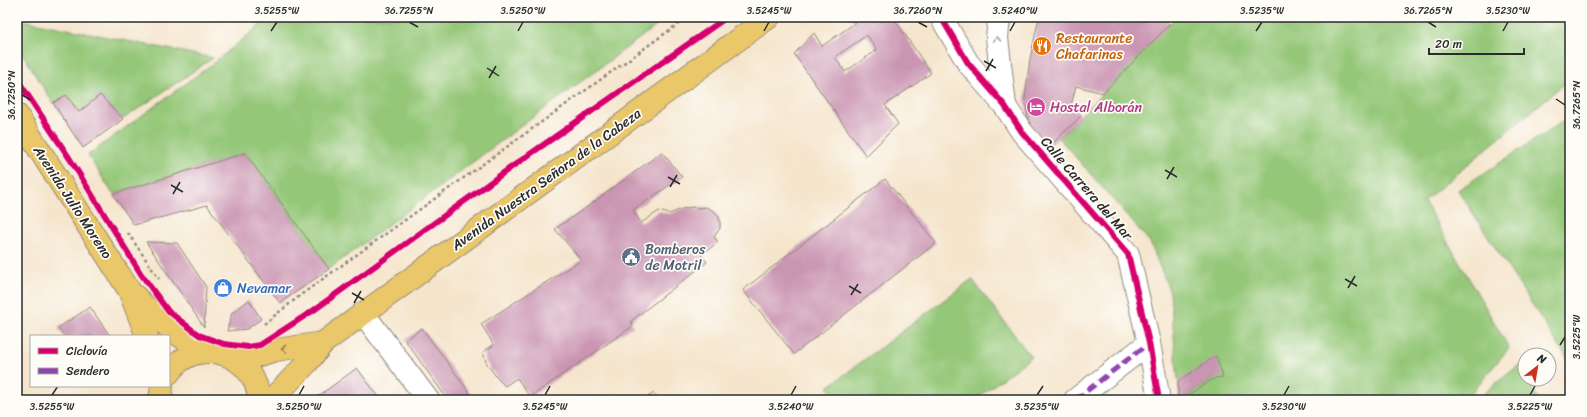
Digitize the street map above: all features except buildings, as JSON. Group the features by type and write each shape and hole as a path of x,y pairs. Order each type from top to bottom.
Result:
{"highway":[{"name":"Avenida Nuestra Señora de la Cabeza","path":"270,400 307,363 323,343 769,17"},
{"name":"Avenida Julio Moreno","path":"17,115 129,290 147,335"},
{"name":"Avenida Julio Moreno","path":"129,290 170,329 186,342 204,352"},
{"name":"Avenida Nuestra Señora de la Cabeza","path":"234,358 249,358 276,350 323,343"},
{"path":"170,371 175,364 190,355 204,352 219,352 234,358 245,367 254,380 258,400"},
{"path":"160,400 162,387"}],"street":[{"name":"Calle Carrera del Mar","path":"941,17 968,63 1004,106 1022,132 1128,254 1149,343 1159,400"},
{"name":"Calle Carrera del Mar","path":"999,17 996,38 1004,106"},
{"path":"363,313 428,400"},
{"path":"1074,400 1149,343"}],"path":[{"path":"259,327 302,294 688,17"},
{"path":"127,232 163,284"}],"green space":[{"path":"270,17 668,17 329,269 245,153 113,194 88,155 215,62"},
{"path":"1176,17 1570,17 1570,79 1424,201 1509,348 1469,396 1463,400 1180,400 1215,378 1178,381 1170,292 1150,242 1059,138"},
{"path":"17,19 213,58 123,119 100,95 79,112 66,95 53,103 17,45"},
{"path":"1570,117 1570,363 1458,190"},
{"path":"972,279 1031,357 974,400 838,400 828,387"},
{"path":"1517,367 1517,387 1532,387 1539,400 1488,400 1484,393"}],"marked path":[{"path":"1075,400 1149,343"}],"cycle path":[{"path":"17,79 70,159 141,274 168,311 199,335 224,344 248,347 260,345 314,310 513,166 727,17"},
{"path":"941,17 968,63 1005,106 1022,132 1128,254 1149,343 1159,400"}],"place":[{"name":"Restaurante Chafarinas","path":"1042,46"},
{"name":"Hostal Alborán","path":"1036,107"},
{"name":"Bomberos de Motril","path":"631,257"},
{"name":"Nevamar","path":"223,288"}]}
